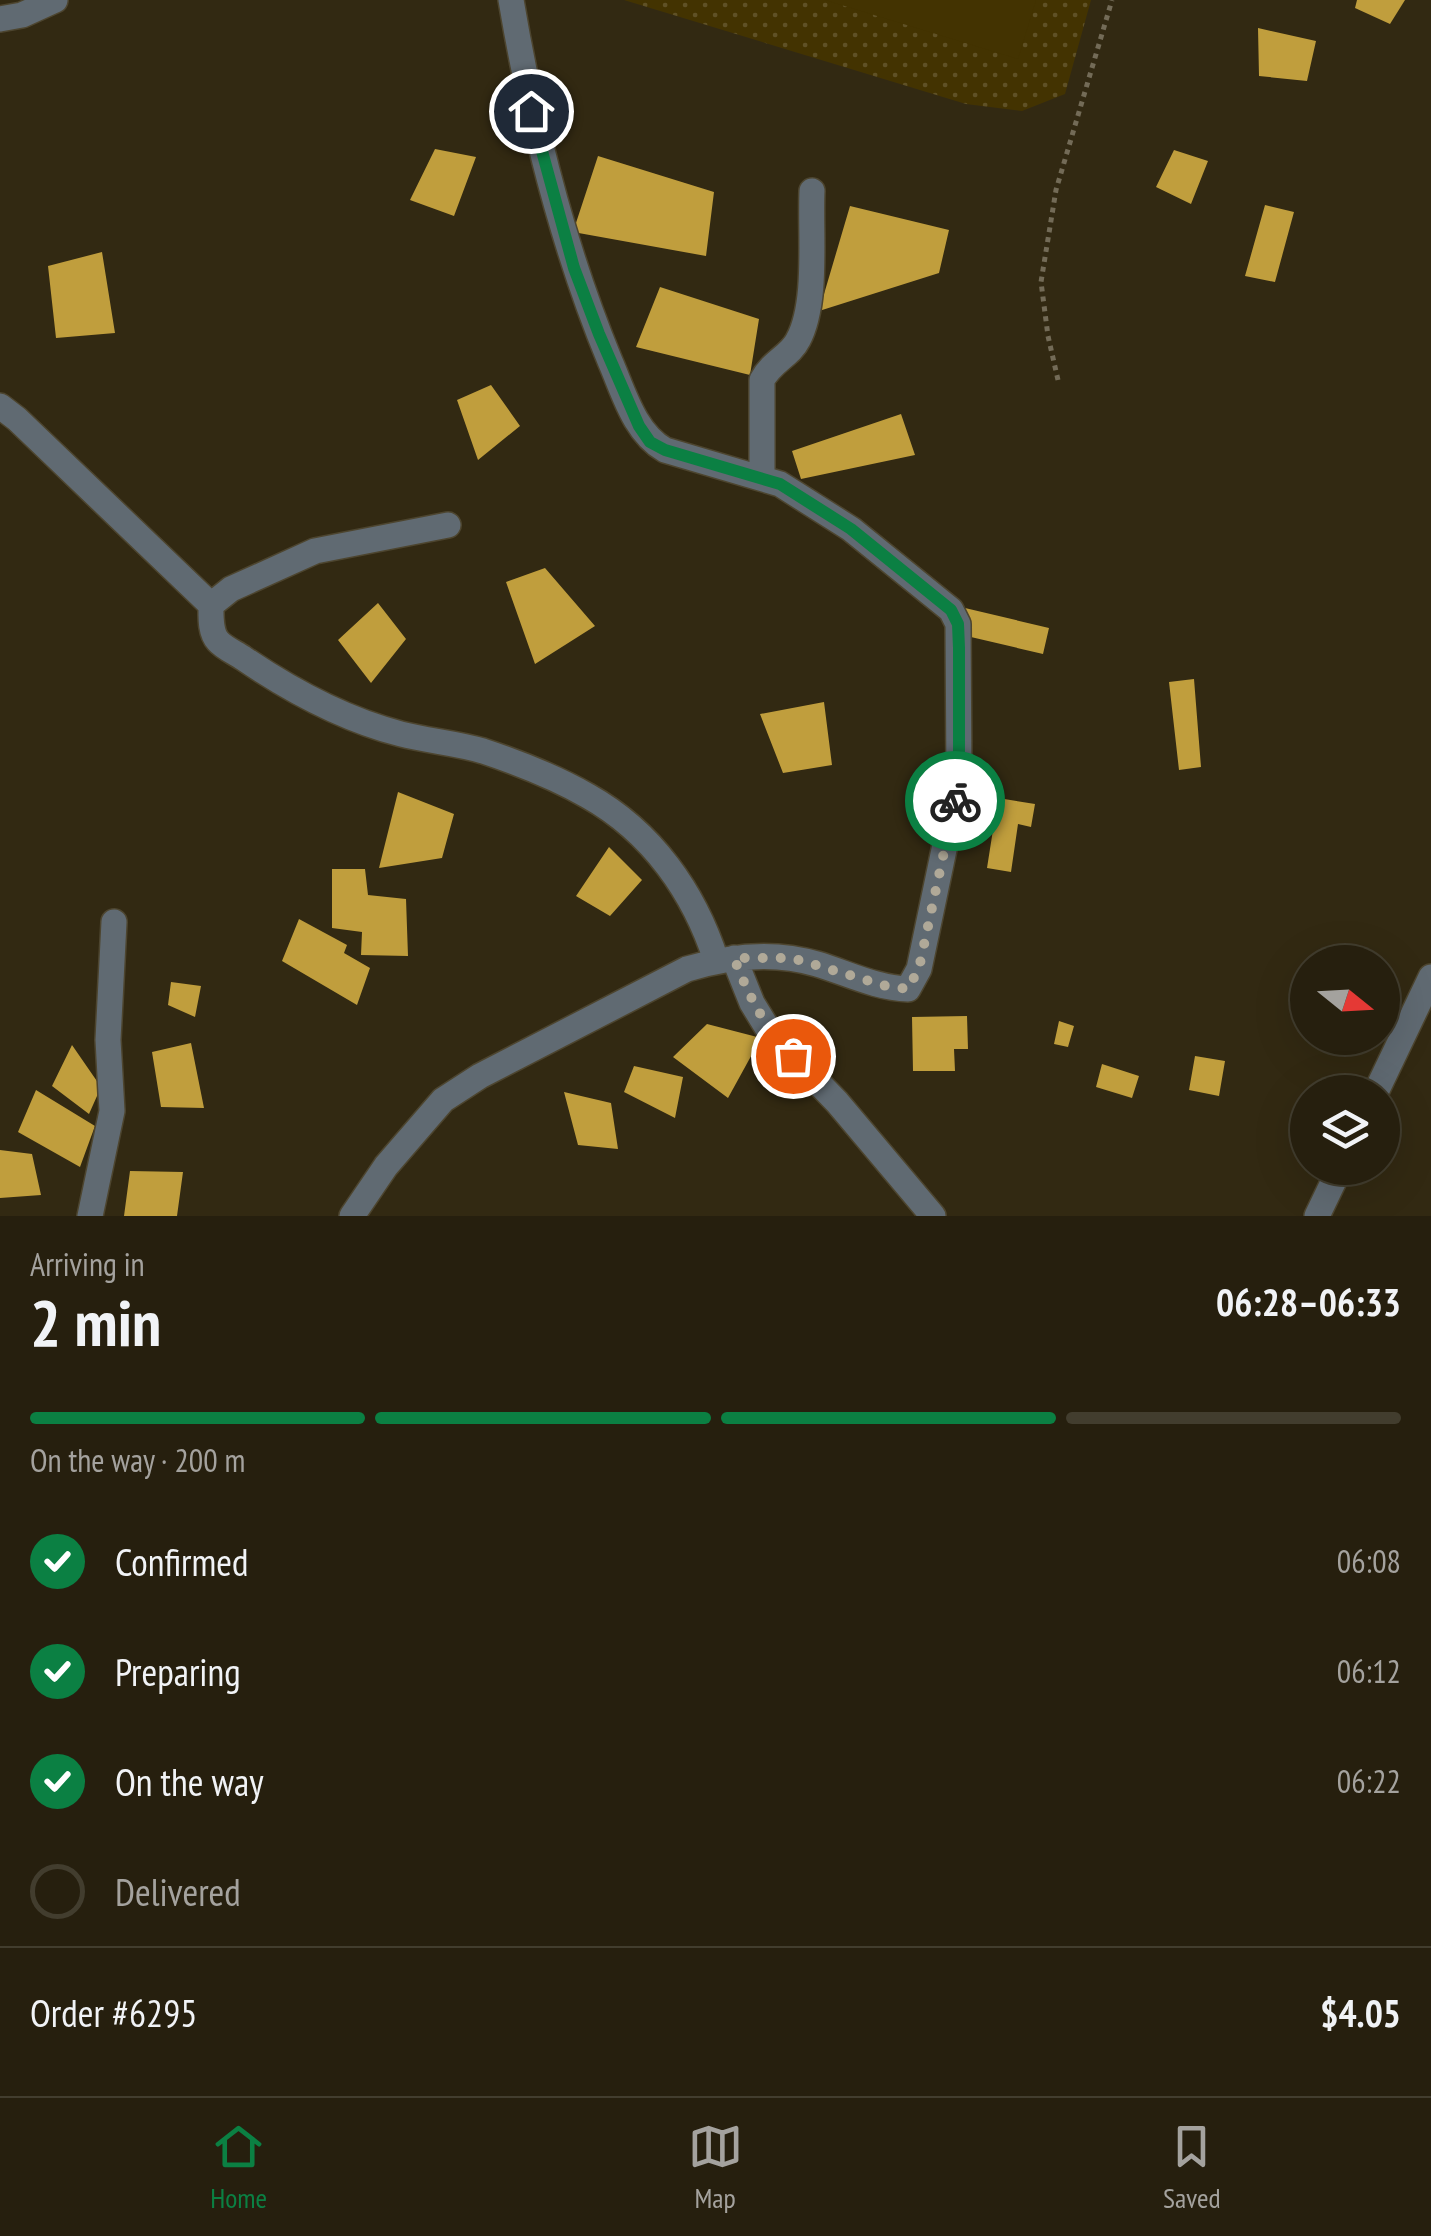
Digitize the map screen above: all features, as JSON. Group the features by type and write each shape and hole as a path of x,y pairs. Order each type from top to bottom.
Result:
{"street":[{"path":"0,19 22,15 55,0"},
{"path":"352,1216 386,1166 443,1100 480,1076 686,969 724,959 792,958 908,989 919,968 959,778 958,624 951,610 851,529 780,484 665,450 650,442 639,426 574,268 537,137 510,0"},
{"path":"762,477 762,380 768,368 795,346 804,328 812,191"},
{"path":"0,406 211,605"},
{"path":"448,525 315,551 231,589 211,605 210,624 216,640 272,678 346,714 398,734 480,750 540,772 592,798 636,833 676,874 771,1034 837,1102 933,1216"},
{"path":"90,1216 112,1111 108,1040 114,922"},
{"path":"1384,1075 1431,976"},
{"path":"1317,1216 1332,1185"}],"path":[{"path":"1058,380 1042,282 1056,190 1112,0"}],"shaded area":[{"path":"624,0 1091,0 1065,94 1022,111 966,104"},
{"path":"825,0 1036,0 1018,59"}],"building":[{"path":"1357,0 1405,0 1390,24 1355,8"},
{"path":"1258,28 1316,41 1307,81 1259,76"},
{"path":"435,149 476,157 454,216 410,200"},
{"path":"1174,150 1208,161 1191,204 1156,187"},
{"path":"598,156 714,192 706,256 573,232"},
{"path":"1265,205 1294,212 1275,282 1245,276"},
{"path":"850,206 949,230 939,273 819,311"},
{"path":"102,252 115,333 56,338 48,266"},
{"path":"660,287 759,319 750,375 636,347"},
{"path":"491,385 520,426 478,460 457,400"},
{"path":"901,414 915,455 801,479 792,451"},
{"path":"545,568 595,626 535,664 506,582"},
{"path":"378,603 406,639 371,683 338,640"},
{"path":"965,608 1049,628 1043,654 958,634"},
{"path":"1194,679 1201,767 1179,770 1169,682"},
{"path":"824,702 832,765 783,773 760,714"},
{"path":"398,792 454,814 442,858 379,868"},
{"path":"998,798 1035,804 1031,827 1018,824 1011,872 987,868"},
{"path":"609,847 642,880 610,916 576,896"},
{"path":"332,869 365,869 368,895 406,899 408,956 361,955 362,932 332,928"},
{"path":"299,919 347,945 344,953 370,968 357,1005 282,961"},
{"path":"171,982 201,986 195,1017 168,1005"},
{"path":"967,1016 968,1049 954,1049 955,1071 913,1071 912,1017"},
{"path":"1059,1021 1074,1026 1068,1047 1054,1044"},
{"path":"707,1024 761,1038 728,1098 673,1057"},
{"path":"191,1043 204,1108 161,1107 152,1052"},
{"path":"72,1045 101,1087 89,1114 52,1086"},
{"path":"1195,1056 1225,1061 1219,1096 1189,1090"},
{"path":"1102,1064 1139,1076 1132,1098 1096,1087"},
{"path":"634,1066 683,1077 675,1118 624,1092"},
{"path":"36,1090 95,1126 80,1167 18,1132"},
{"path":"564,1092 611,1103 618,1149 578,1145"},
{"path":"0,1150 32,1154 41,1195 0,1198"},
{"path":"130,1171 183,1172 177,1216 124,1216"}],"way so far":[{"path":"793,1056 771,1034 752,1004 734,958 792,958 908,989 919,968 955,801"}],"route":[{"path":"531,111 574,268 626,399 650,442 665,450 780,484 851,529 951,610 958,624 959,648 959,778 955,801"}]}
